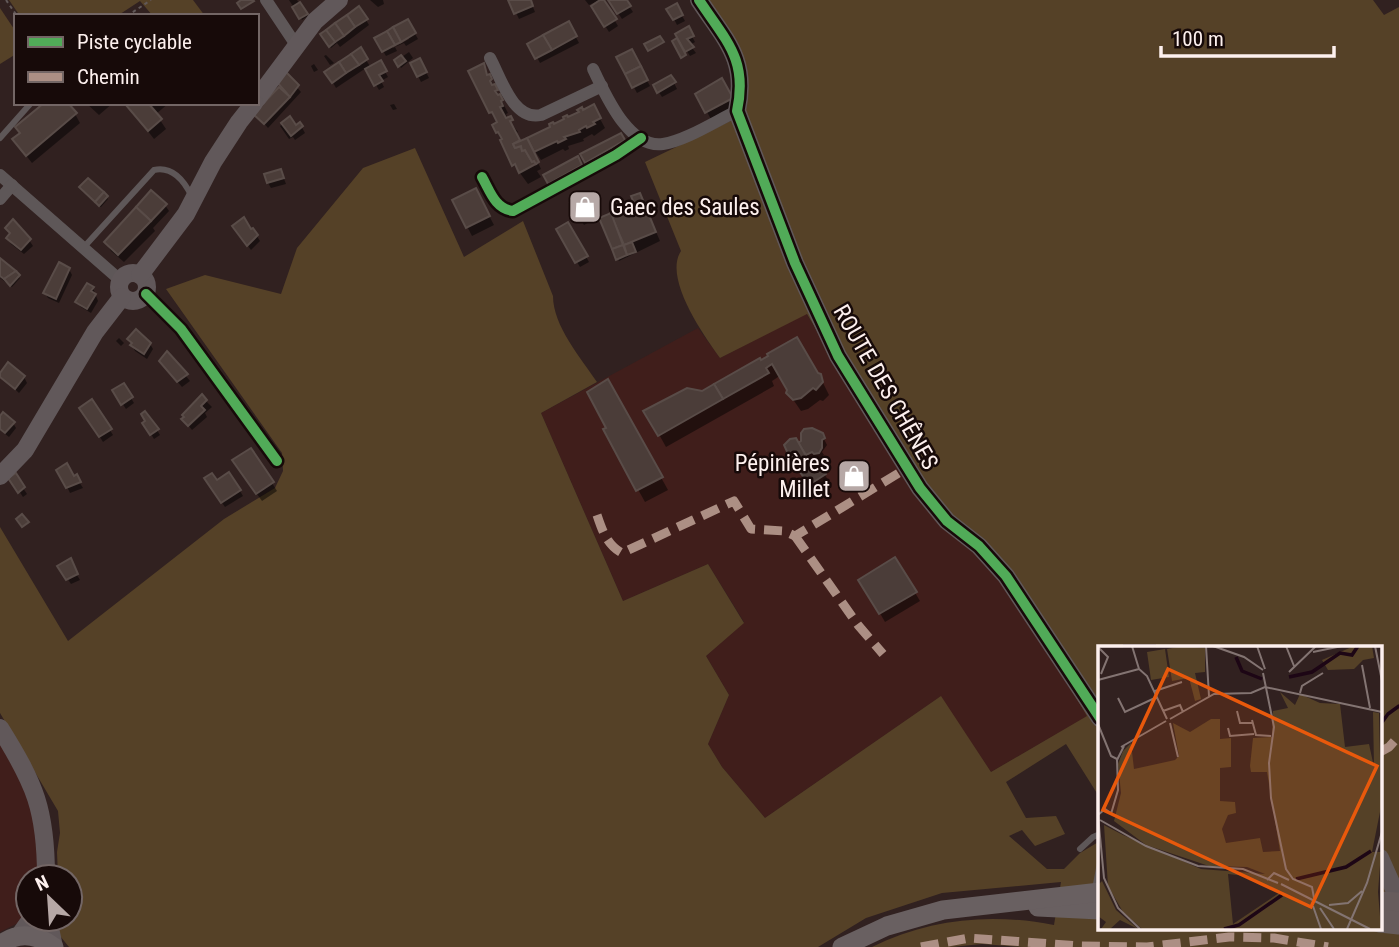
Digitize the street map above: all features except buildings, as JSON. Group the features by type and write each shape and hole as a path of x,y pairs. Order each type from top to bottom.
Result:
{"main road":[{"path":"842,947 909,919 981,904 1097,897"},
{"path":"5,942 32,935 44,939 54,947"}],"street":[{"path":"266,0 296,45"},
{"path":"259,96 316,21 339,0"},
{"name":"ROUTE DES CHÊNES","path":"699,0 739,65 742,87 737,111 794,263 838,356 920,488 947,521 979,546 1006,576 1098,715"},
{"path":"490,58 516,106 532,117 541,116 602,86"},
{"path":"593,69 619,117 641,138 654,144 672,142 737,111"},
{"path":"141,275 209,182 252,105"},
{"path":"482,177 498,204 513,211 605,162 641,138"},
{"path":"0,175 83,249 121,288 134,302 146,294 147,286 141,275 132,273 121,288 25,450 0,476"},
{"path":"0,199 12,185"},
{"path":"146,294 188,338 277,461"},
{"path":"0,728 27,775 41,811 46,863"},
{"path":"1382,866 1390,899"}],"lane":[{"path":"0,138 30,105"},
{"path":"83,249 154,170 164,169 176,175 185,184 192,205"},
{"path":"1080,849 1098,835"}],"path":[{"path":"130,14 151,0"}],"shaded area":[{"path":"9,0 193,0 204,14 151,14 140,1 120,14 19,14"},
{"path":"704,0 1373,0 1384,15 1399,7 1399,947 1023,947 982,944 951,947 872,947 916,930 962,921 1008,919 1054,925 1061,882 942,893 866,918 818,947 69,947 59,933 84,933 84,863 57,863 60,833 58,811 0,713 0,527 68,641 224,519 275,488 283,471 282,453 166,289 205,275 281,294 297,248 363,168 415,148 464,257 523,221 553,296 554,307 563,330 597,382 541,413 623,601 708,564 744,623 706,656 729,695 708,744 722,767 765,818 941,696 991,772 1087,716 1038,634 989,562 890,455 807,314 720,358 681,291 677,262 681,251 645,162 745,114 746,69"},
{"path":"0,8 14,29 14,55 0,64"},
{"path":"806,313 890,455 989,562 1038,634 1088,716 991,772 940,697 765,818 722,767 708,744 729,695 706,656 744,622 708,564 623,601 541,413 698,328 720,358"},
{"path":"0,742 18,772 33,811 38,853 38,863 14,863 14,925 0,932"}],"waterway":[{"path":"1382,722 1399,706"}],"marked path":[{"path":"597,515 603,532 622,553 734,501 751,529 784,531 795,536 907,468"},
{"path":"795,536 858,625 883,654"},
{"path":"1382,751 1399,736"},
{"path":"921,947 969,938 1080,946 1147,947 1229,937 1274,938 1328,947"}],"cycle path":[{"path":"699,0 732,51 740,77 737,111 795,263 838,356 920,488 947,521 979,546 1006,576 1098,715"},
{"path":"482,177 497,203 513,211 616,155 641,138"},
{"path":"146,294 181,329 277,461"}],"place":[{"name":"Gaec des Saules","path":"585,207"},
{"name":"Pépinières Millet","path":"854,476"}]}
